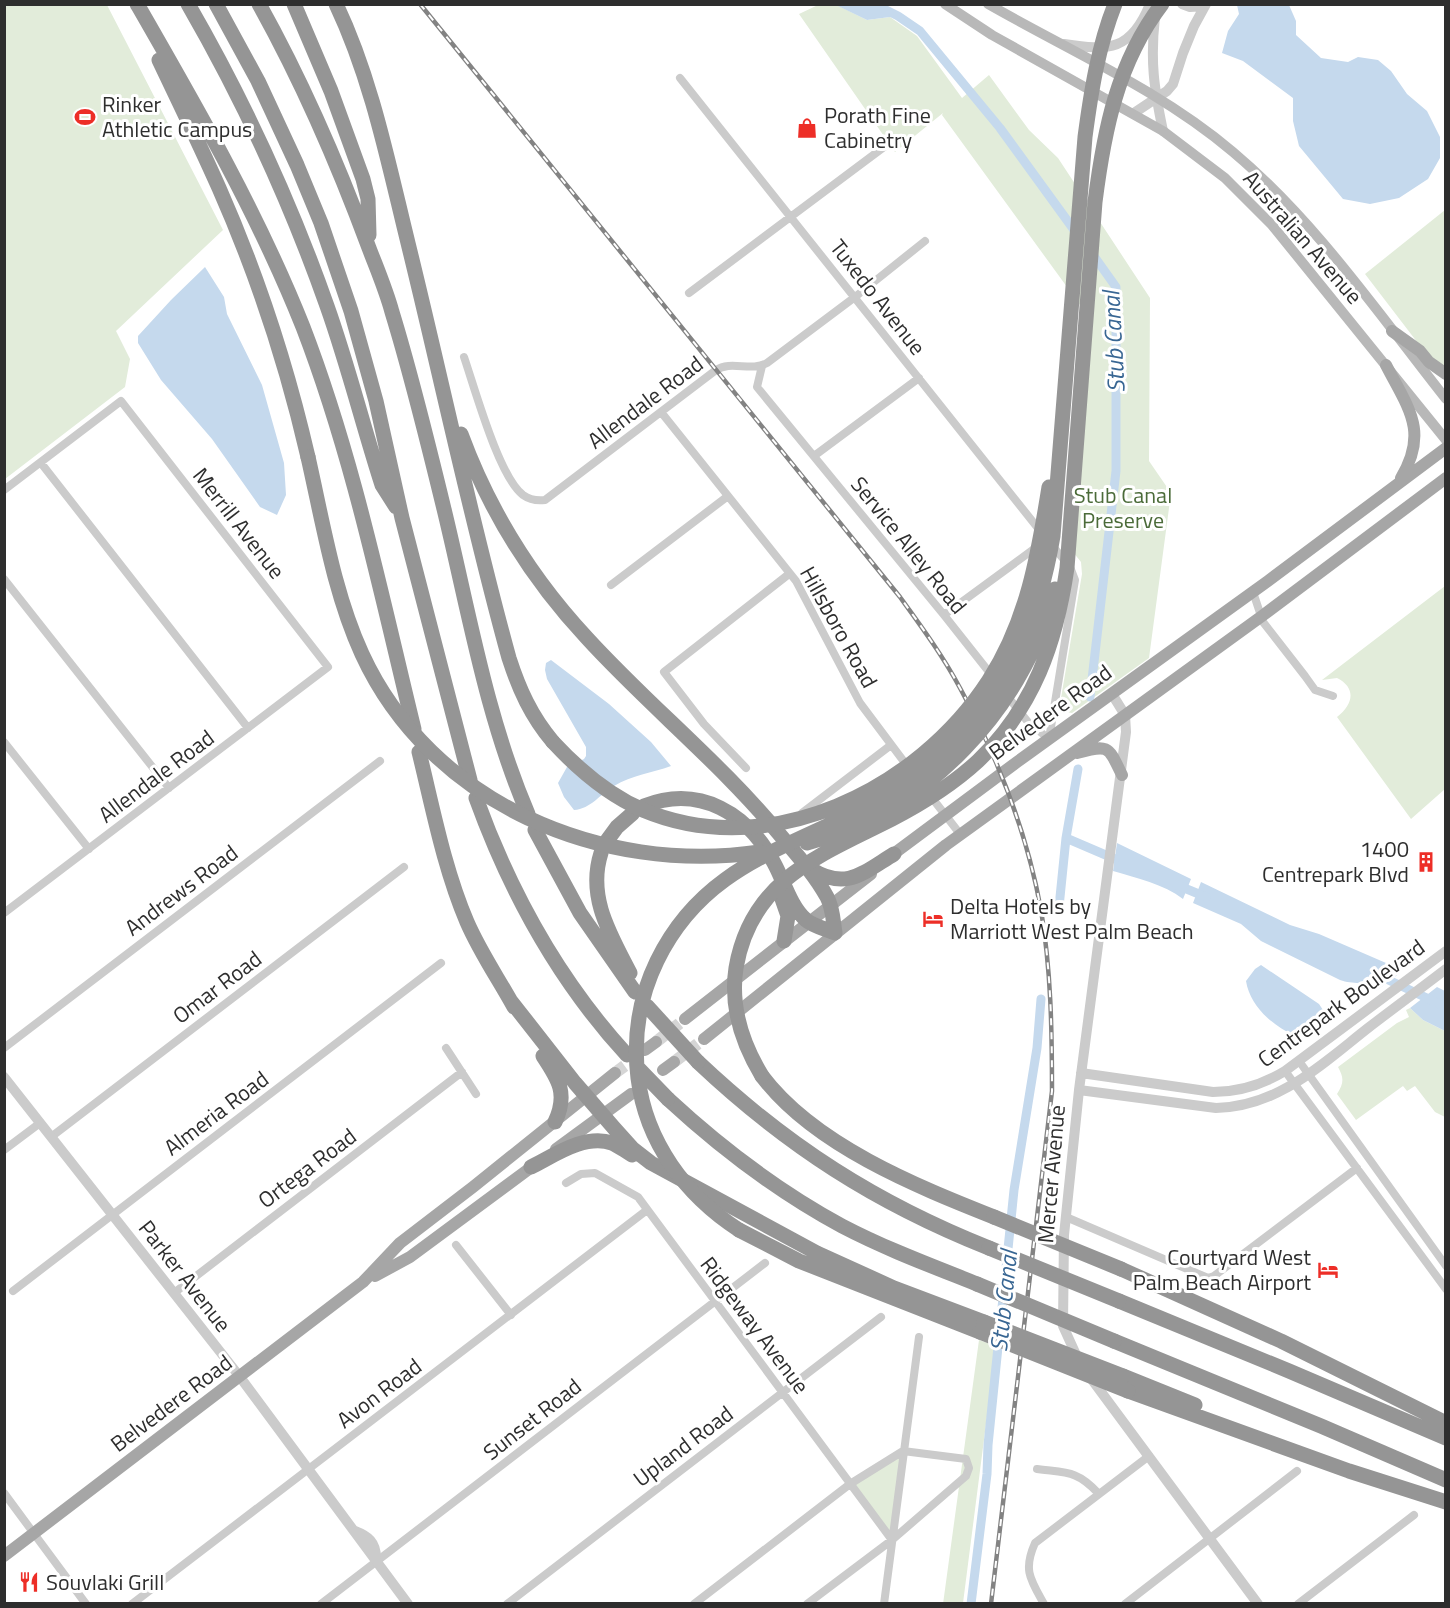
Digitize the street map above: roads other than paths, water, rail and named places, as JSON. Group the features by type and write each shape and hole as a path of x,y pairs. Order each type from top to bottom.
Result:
{"highway":[{"path":"136,4 148,37 220,190 275,338 308,458 337,582 356,640 380,689 400,718 425,746 450,768 512,811 553,830 585,841 659,855 703,857 762,852 804,844 840,833 906,798 935,777 976,738 998,710 1030,656 1045,620 1061,561 1073,477"},
{"path":"136,4 246,199 277,264 303,328 333,413 355,488 414,729"},
{"path":"188,4 240,99 283,191 328,308 382,485 402,518"},
{"path":"216,4 258,81 285,137 332,253 368,372 402,518 470,780"},
{"path":"260,4 322,128 349,191 392,311 444,510 488,701 509,766 528,814"},
{"path":"294,4 331,91 363,179 368,199 369,247"},
{"path":"336,4 358,57 375,112 509,658 519,687 530,711 553,742 587,775 629,803 674,820 720,827 758,826 812,815 864,794 926,752 966,712 990,679 1014,635 1036,564 1062,411"},
{"path":"1114,4 1096,67 1087,127 1062,411 1056,515 1041,595 1019,654 987,705 956,742 904,784 862,808 758,858 718,884 697,903 678,926 661,953 648,982 639,1011 636,1040 640,1090 647,1119 664,1154 683,1182 707,1207 739,1230 799,1261 982,1327 1294,1452 1446,1502"},
{"path":"1162,4 1143,32 1123,72 1111,106 1103,143 1095,202 1073,477 1072,520 1056,627 1039,675 1010,724 977,762 937,794 824,853 794,872 768,895 749,926 738,961 735,1004 738,1021 746,1045 762,1076 778,1096 844,1146 915,1185 1121,1269 1281,1341 1446,1423"},
{"path":"438,363 454,415 480,481 506,530 537,577 586,637 743,792 806,866 830,905 835,933"},
{"path":"419,753 455,891 472,933 559,1081 561,1100 555,1122"},
{"path":"476,798 499,857 529,917 553,958 606,1031 627,1055"},
{"path":"641,997 601,911 596,881 604,848 617,827 638,809 674,799 690,799 713,804 742,821 772,859 796,906 808,921 835,933"},
{"path":"535,830 580,912 641,997 698,1062 768,1124 804,1151 843,1177 925,1221 1446,1438"},
{"path":"759,840 786,907 788,921 784,941"},
{"path":"806,866 822,876 844,880 859,876 894,854"},
{"path":"510,1000 586,1096 633,1149 651,1163"},
{"path":"639,1069 668,1099 741,1161 810,1207 869,1239 1446,1480"},
{"path":"531,1167 574,1146 593,1141 610,1143 825,1257 982,1327"}],"main road":[{"name":"Australian Avenue","path":"945,4 1022,52 1163,131 1225,178 1272,225 1446,440"},
{"name":"Australian Avenue","path":"988,4 1156,98 1231,150 1263,179 1327,247 1446,399"},
{"path":"1392,331 1446,374"},
{"path":"1386,365 1411,415 1415,431 1413,453 1398,483"},
{"name":"Belvedere Road","path":"685,1019 945,815 1253,592 1446,448"},
{"name":"Belvedere Road","path":"704,1039 960,834 1262,616 1446,478"},
{"path":"1067,756 1095,748 1104,748 1112,754 1122,775"},
{"path":"645,1050 656,1042"},
{"path":"663,1070 674,1062"},
{"name":"Belvedere Road","path":"4,1556 363,1282 400,1243 615,1073"},
{"name":"Belvedere Road","path":"363,1282 410,1257 631,1094"}],"street":[{"path":"1057,43 1089,48 1113,45 1127,40 1136,31 1150,4"},
{"path":"1157,4 1152,43 1154,86 1163,131"},
{"path":"1182,4 1190,7 1206,5"},
{"path":"1134,113 1167,91 1173,84 1183,52 1206,5"},
{"name":"Tuxedo Avenue","path":"680,78 1070,567 1074,580 1049,739"},
{"path":"689,293 888,144"},
{"path":"762,366 855,297 925,241"},
{"name":"Allendale Road","path":"464,357 502,467 522,495 536,501 545,500 721,367 762,366"},
{"name":"Service Alley Road","path":"762,366 757,387 944,615 1025,719 1049,739"},
{"path":"814,456 919,378"},
{"name":"Merrill Avenue","path":"41,463 121,402 328,667"},
{"name":"Hillsboro Road","path":"661,412 796,581 860,703 960,834"},
{"path":"4,490 41,463 248,728"},
{"path":"611,585 728,496"},
{"path":"944,615 1047,539"},
{"path":"746,768 704,724 663,672 789,574"},
{"path":"4,579 169,788"},
{"path":"1253,592 1263,622 1315,690 1333,696"},
{"name":"Allendale Road","path":"6,909 89,849 328,667"},
{"path":"1112,694 1125,715"},
{"name":"Mercer Avenue","path":"1125,715 1127,724 1122,775 1112,834 1081,1073 1064,1235 1063,1326 1076,1357 1258,1604"},
{"path":"4,742 89,849"},
{"path":"800,815 891,745"},
{"name":"Andrews Road","path":"4,1048 380,761"},
{"name":"Omar Road","path":"51,1137 404,867"},
{"name":"Centrepark Boulevard","path":"1081,1073 1220,1092 1257,1086 1285,1071 1446,951"},
{"name":"Almeria Road","path":"14,1291 441,963"},
{"name":"Centrepark Boulevard","path":"1079,1090 1216,1108 1260,1101 1295,1084 1446,969"},
{"path":"446,1048 476,1094"},
{"path":"1299,1060 1446,1266"},
{"path":"1285,1071 1446,1289"},
{"name":"Ortega Road","path":"174,1293 462,1072"},
{"name":"Parker Avenue","path":"4,1077 240,1377 353,1530 367,1536 373,1543 376,1550 376,1561 408,1604"},
{"path":"4,1150 40,1123"},
{"path":"1066,1217 1208,1278 1214,1276 1357,1168"},
{"name":"Ridgeway Avenue","path":"566,1183 581,1174 595,1173 638,1197 892,1540"},
{"name":"Avon Road","path":"132,1604 647,1210"},
{"path":"456,1245 511,1315"},
{"name":"Sunset Road","path":"321,1604 765,1263"},
{"name":"Upland Road","path":"507,1604 881,1317"},
{"path":"884,1604 919,1337"},
{"path":"694,1604 850,1484 903,1451 966,1459 969,1468 966,1476 892,1540 807,1604"},
{"path":"1044,1604 1031,1580 1028,1559 1035,1543 1149,1455"},
{"path":"1037,1469 1073,1474 1085,1480 1098,1493"},
{"path":"1125,1604 1297,1471"},
{"path":"4,1493 86,1604"},
{"path":"1298,1604 1414,1515"}],"water":[{"path":"836,5 881,5 898,16 867,20"},
{"path":"1237,5 1289,5 1296,21 1296,35 1321,58 1348,62 1358,57 1378,60 1391,71 1407,94 1427,111 1440,137 1440,158 1428,179 1399,198 1370,204 1343,199 1299,146 1293,121 1293,98 1243,61 1222,53 1228,31 1239,14"},
{"path":"205,267 224,297 227,314 262,385 284,463 286,495 277,515 260,507 212,439 161,380 138,343 138,336"},
{"path":"551,660 609,704 651,742 671,766 621,782 585,807 574,810 564,797 558,783 567,767 584,759 586,747 547,679 546,663"},
{"path":"1117,843 1191,879 1183,899 1159,885 1113,871"},
{"path":"1201,882 1290,925 1319,934 1393,966 1400,973 1376,991 1368,985 1340,980 1261,941 1241,924 1193,903"},
{"path":"1261,965 1319,1004 1325,1013 1310,1026 1293,1035 1270,1020 1252,998 1246,981"},
{"path":"1437,987 1445,991 1445,1031 1423,1020 1410,1008"}],"waterway":[{"name":"Stub Canal","path":"874,4 920,31 1000,128 1077,234"},
{"name":"Stub Canal","path":"1090,697 1116,471 1116,287 1091,252"},
{"name":"Stub Canal","path":"1059,907 1066,838 1078,769"},
{"path":"1066,838 1115,859"},
{"path":"1177,885 1206,897"},
{"path":"1380,976 1446,1007"},
{"name":"Stub Canal","path":"971,1604 987,1474 1014,1190 1037,1048 1041,999"}],"tunnel":[{"path":"656,1042 685,1019"},
{"path":"674,1062 704,1039"},
{"path":"615,1073 642,1053"}],"railway":[{"path":"420,4 900,597 939,653 974,714 1019,824 1035,881 1047,955 1052,1091 991,1604"}],"place":[{"name":"Rinker Athletic Campus","path":"85,117"},
{"name":"Porath Fine Cabinetry","path":"807,128"},
{"name":"1400 Centrepark Blvd","path":"1426,862"},
{"name":"Delta Hotels by Marriott West Palm Beach","path":"933,919"},
{"name":"Courtyard West Palm Beach Airport","path":"1328,1270"},
{"name":"Souvlaki Grill","path":"29,1582"}],"park label":[{"name":"Stub Canal Preserve","path":"1123,508"}]}
